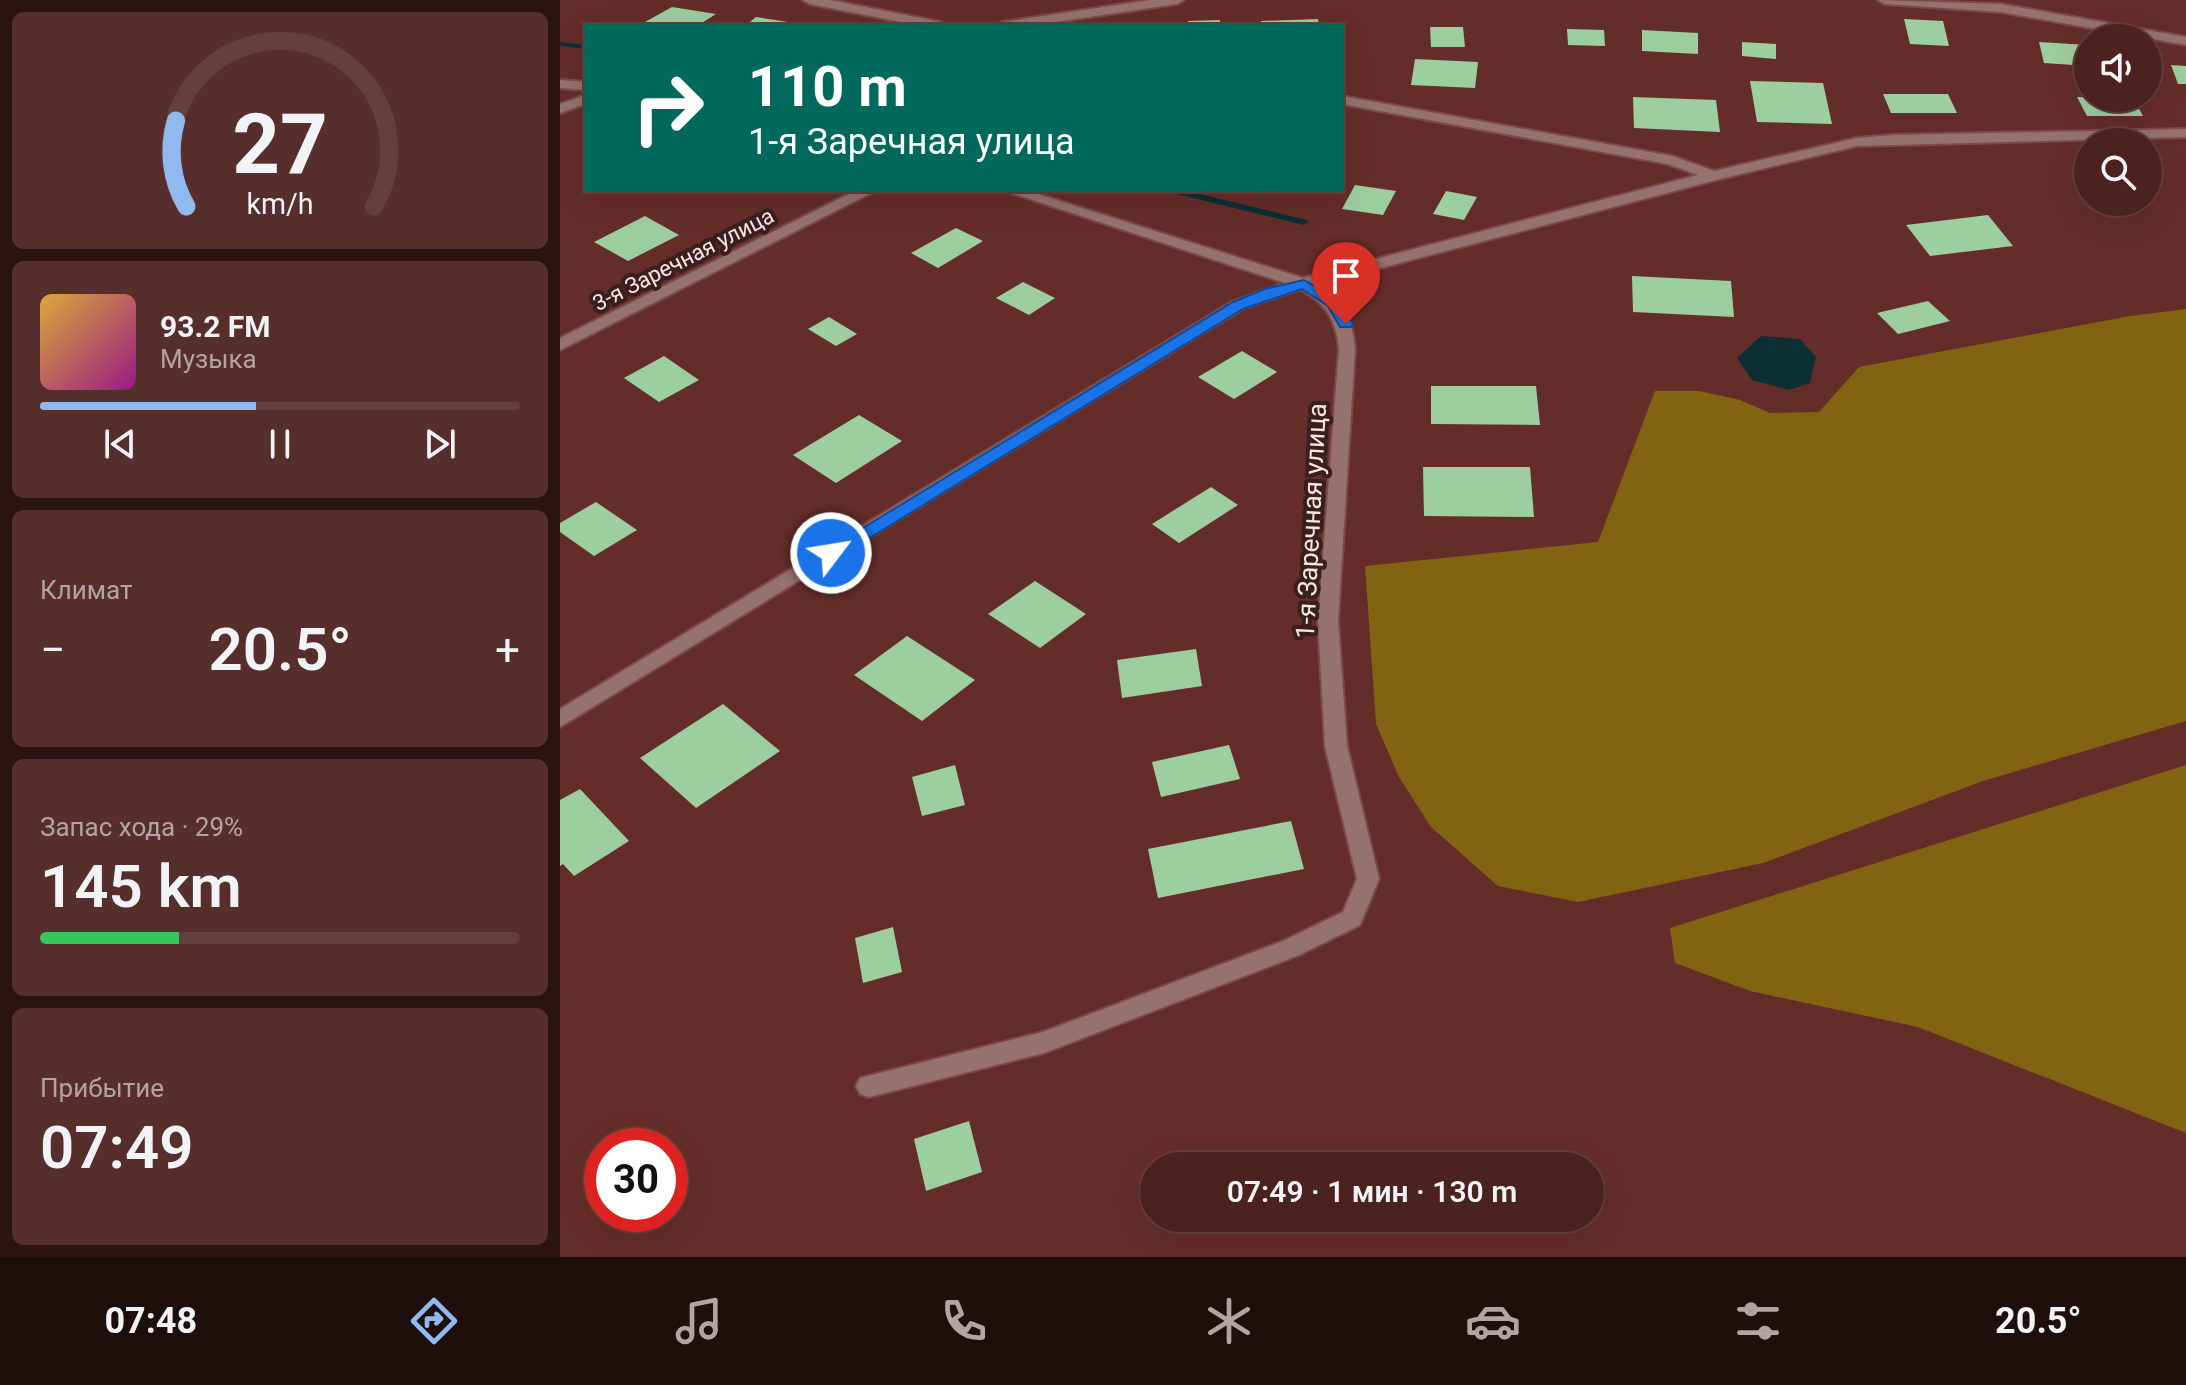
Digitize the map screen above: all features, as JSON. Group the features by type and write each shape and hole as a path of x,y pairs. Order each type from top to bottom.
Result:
{"street":[{"path":"810,0 931,24"},
{"path":"1015,24 1177,0"},
{"path":"1885,0 2001,8 2186,41"},
{"path":"560,84 584,86"},
{"path":"560,109 584,100"},
{"path":"1344,100 1672,160 1713,176"},
{"path":"560,719 1238,305 1270,292 1713,176 1857,142 2186,133"},
{"name":"3-я Заречная улица","path":"560,345 865,192"},
{"path":"1016,192 1304,284"},
{"name":"1-я Заречная улица","path":"869,1086 1044,1042 1291,948 1352,918 1368,879 1336,746 1328,621 1347,349 1346,324 1334,304 1304,284"}],"shaded area":[{"path":"2186,309 2186,721 1983,781 1763,863 1578,902 1498,886 1431,827 1399,777 1376,724 1365,566 1598,542 1655,391 1699,391 1740,400 1770,413 1819,412 1859,367 2130,316"},
{"path":"2186,765 2186,1133 1918,1027 1750,991 1675,963 1670,928"}],"water":[{"path":"1761,336 1800,339 1816,357 1810,383 1789,390 1752,380 1737,358"}],"building":[{"path":"672,7 716,14 700,24 645,22"},
{"path":"756,17 801,24 747,24"},
{"path":"1318,19 1319,24 1261,24 1261,21"},
{"path":"1904,19 1943,21 1949,46 1910,44"},
{"path":"1220,20 1220,24 1188,24 1188,21"},
{"path":"1430,27 1463,27 1465,47 1431,47"},
{"path":"1567,29 1604,30 1605,46 1568,45"},
{"path":"1642,30 1698,33 1698,54 1642,51"},
{"path":"1742,42 1776,44 1776,59 1742,56"},
{"path":"2039,42 2074,44 2074,65 2044,63"},
{"path":"1415,59 1478,62 1475,88 1411,85"},
{"path":"2171,65 2186,66 2186,84 2178,84"},
{"path":"1750,81 1823,83 1832,124 1757,122"},
{"path":"1883,94 1948,94 1957,113 1891,113"},
{"path":"1633,97 1716,100 1720,132 1634,128"},
{"path":"2085,112 2141,112 2143,116 2087,116"},
{"path":"1355,185 1396,191 1383,215 1342,209"},
{"path":"1446,191 1477,197 1464,220 1433,214"},
{"path":"1988,215 2013,246 1930,256 1906,225"},
{"path":"645,216 679,235 628,261 594,242"},
{"path":"956,228 983,241 938,268 911,253"},
{"path":"1632,276 1731,281 1734,317 1633,312"},
{"path":"1023,282 1055,298 1029,315 996,298"},
{"path":"1928,301 1950,321 1898,334 1877,313"},
{"path":"829,317 857,334 836,346 808,329"},
{"path":"1242,351 1277,372 1234,399 1198,377"},
{"path":"664,356 699,380 659,402 624,378"},
{"path":"1431,386 1536,386 1540,425 1431,424"},
{"path":"859,415 902,441 836,483 793,455"},
{"path":"1423,467 1530,467 1534,517 1424,516"},
{"path":"1211,487 1238,505 1179,543 1152,524"},
{"path":"596,502 637,530 594,556 560,532 560,523"},
{"path":"1035,581 1086,614 1040,648 988,614"},
{"path":"907,636 975,680 922,721 854,675"},
{"path":"1196,649 1202,686 1122,698 1117,660"},
{"path":"723,704 780,751 696,808 640,758"},
{"path":"1229,745 1240,779 1161,797 1152,762"},
{"path":"955,765 965,805 922,816 912,777"},
{"path":"580,789 629,841 574,876 563,864 560,866 560,800"},
{"path":"1291,821 1304,869 1158,898 1148,849"},
{"path":"893,927 902,972 863,983 855,938"},
{"path":"969,1121 982,1172 926,1191 914,1139"}],"waterway":[{"path":"560,44 584,47"},
{"path":"1180,192 1304,222"}],"route":[{"path":"831,553 1238,305 1270,292 1304,284 1334,304 1346,324"}]}
